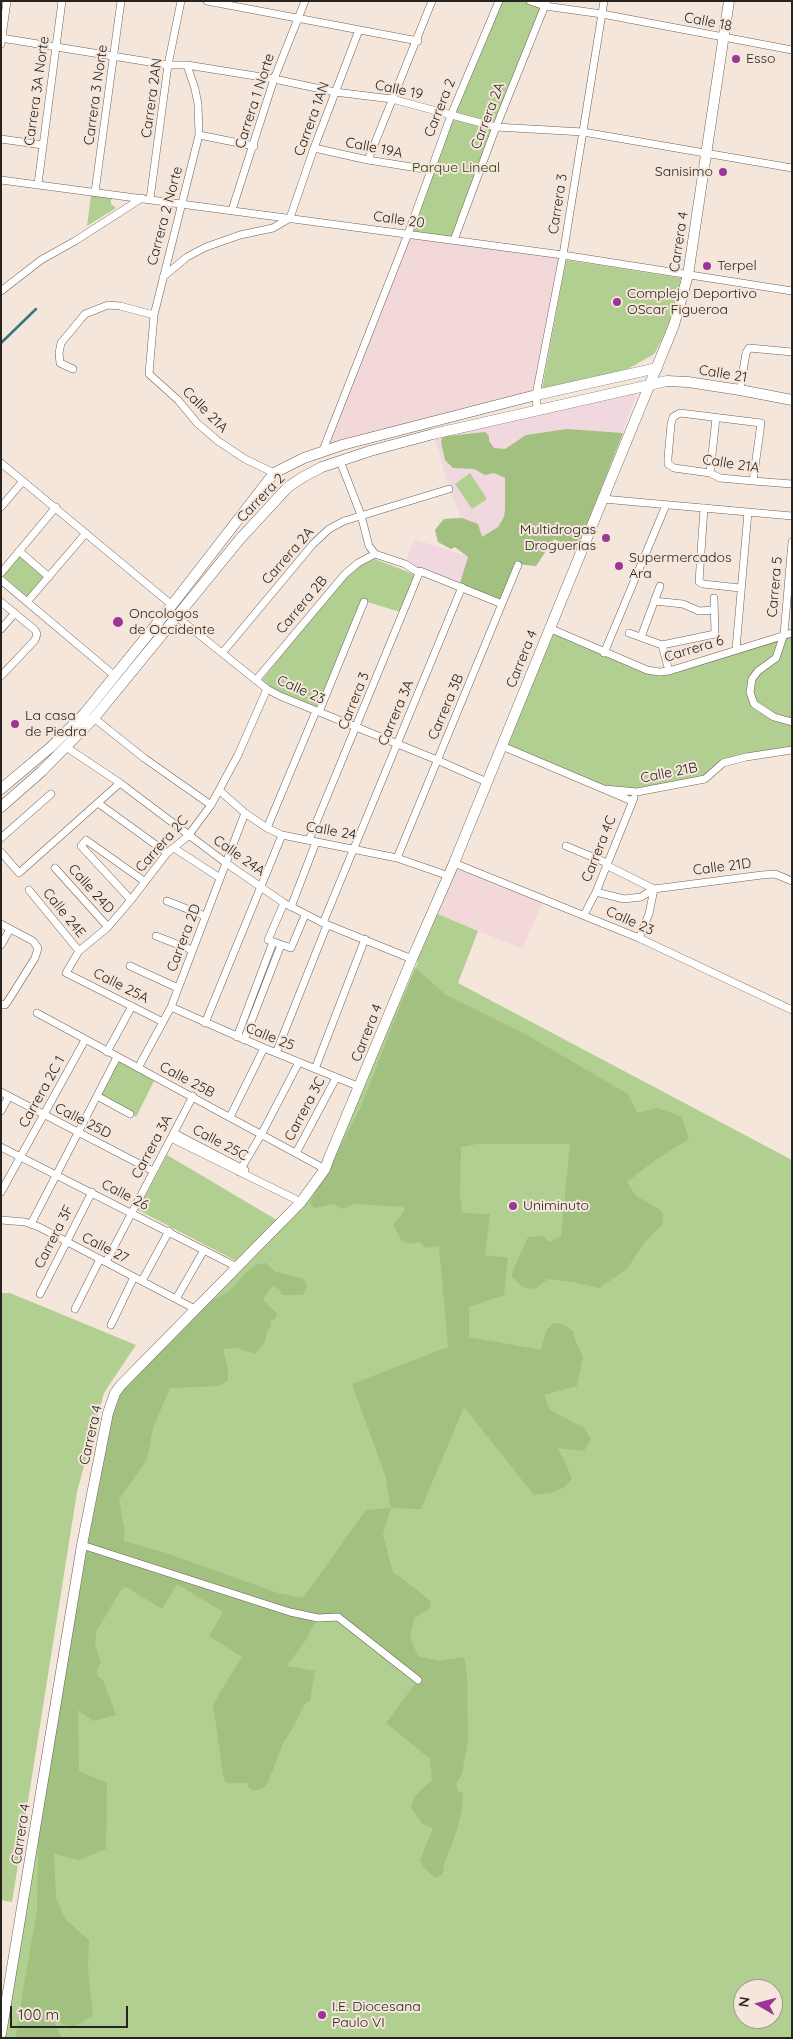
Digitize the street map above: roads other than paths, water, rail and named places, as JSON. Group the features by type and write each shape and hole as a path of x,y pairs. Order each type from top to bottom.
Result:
{"main road":[{"name":"Carrera 4","path":"1,2034 82,1545 108,1413 115,1393 301,1202 325,1169 412,959 449,876 674,325 688,275 729,1"},
{"name":"Carrera 2","path":"1,789 63,735 84,714 172,605 274,473 323,450 536,395 657,368"},
{"name":"Calle 21","path":"649,384 667,381 688,382 792,400"},
{"name":"Carrera 2","path":"1,807 42,771 94,718 240,539 288,487 322,467 433,434 649,384"}],"street":[{"path":"2,40 7,1"},
{"name":"Carrera 3A Norte","path":"38,184 62,1"},
{"name":"Carrera 3 Norte","path":"95,192 121,1"},
{"name":"Carrera 2AN","path":"146,199 168,65 181,1"},
{"path":"208,1 245,5 298,18 418,41"},
{"name":"Carrera 1 Norte","path":"232,210 274,79 305,1"},
{"path":"368,160 418,41 432,1"},
{"name":"Carrera 2","path":"323,450 408,234 451,115 499,1"},
{"name":"Calle 18","path":"530,1 792,50"},
{"name":"Carrera 3","path":"538,410 536,395 563,255 604,1"},
{"name":"Carrera 2A","path":"454,240 496,127 546,4"},
{"name":"Carrera 1AN","path":"290,218 314,148 359,30"},
{"name":"Calle 19","path":"2,40 274,79 335,92 392,100 496,127 583,132 792,168"},
{"name":"Carrera 2 Norte","path":"149,374 154,315 199,135 198,104 195,89 186,65"},
{"path":"199,135 254,146"},
{"path":"1,139 43,145"},
{"name":"Calle 19A","path":"314,148 368,160 430,170"},
{"name":"Calle 20","path":"1,180 563,255 792,291"},
{"path":"1,291 42,260 146,199"},
{"path":"162,279 182,261 206,247 240,235 273,228 290,218"},
{"path":"73,370 60,363 61,343 85,314 108,305 120,306 154,315"},
{"path":"740,390 746,353 749,348 792,352"},
{"name":"Calle 21A","path":"149,374 178,400 197,423 218,441 245,459 274,473"},
{"name":"Calle 21A","path":"716,418 680,413 673,416 668,464 674,468 710,473 720,478 792,484"},
{"path":"710,473 716,418 761,423 753,481"},
{"path":"340,461 361,515 368,546 375,554 405,564 420,572 502,604"},
{"path":"1,463 172,605"},
{"path":"1,507 23,481"},
{"name":"Carrera 2A","path":"223,652 313,544 335,524 449,489"},
{"path":"603,499 792,516"},
{"path":"604,653 666,505"},
{"path":"1,573 56,507"},
{"path":"704,508 699,582 740,588"},
{"path":"736,649 748,512"},
{"path":"27,602 86,533"},
{"name":"Carrera 5","path":"792,542 788,633 776,658 758,671 752,679 750,692 754,704 774,717 792,722"},
{"path":"19,551 49,577"},
{"name":"Carrera 2B","path":"256,680 345,574 358,563 375,554"},
{"name":"Carrera 3B","path":"397,858 518,565"},
{"name":"Carrera 3","path":"312,841 356,727 420,572"},
{"path":"1,580 115,676"},
{"path":"641,637 660,586"},
{"name":"Carrera 3A","path":"353,848 462,587"},
{"path":"629,633 662,645 715,634 714,598"},
{"path":"654,601 683,604 699,611 714,610"},
{"path":"1,602 35,630 37,634 34,640 1,676"},
{"path":"267,828 364,602"},
{"path":"1,629 15,613"},
{"name":"Calle 23","path":"178,617 267,689 487,782"},
{"name":"Carrera 6","path":"549,628 604,653 647,670 660,672 669,671 788,633"},
{"path":"662,645 669,671"},
{"name":"Carrera 2C","path":"66,973 79,951 108,927 170,850 188,836 211,805 238,754 267,689"},
{"path":"94,718 152,763 211,805"},
{"name":"Calle 21B","path":"502,746 632,801"},
{"name":"Calle 24A","path":"66,747 120,783 188,836 290,907 325,924 412,959"},
{"name":"Calle 21B","path":"604,789 637,792 705,779 723,763 746,756 792,750"},
{"path":"1,852 19,873 120,783"},
{"name":"Calle 24","path":"220,791 245,813 267,828 282,834 397,858 449,876"},
{"name":"Carrera 4C","path":"584,915 596,892 637,792"},
{"path":"1,838 51,794"},
{"path":"98,803 170,850 220,878"},
{"name":"Carrera 2D","path":"138,1068 170,1008 245,813"},
{"path":"206,1023 282,834"},
{"path":"131,900 81,846 86,840 144,881"},
{"path":"290,907 312,841"},
{"path":"566,846 654,889 649,914 639,938"},
{"path":"276,1053 353,848"},
{"name":"Calle 23","path":"454,863 639,938 792,1010"},
{"name":"Calle 24D","path":"55,868 108,927"},
{"name":"Calle 21D","path":"596,892 624,899 641,897 654,889 762,874 775,874 792,881"},
{"name":"Calle 24E","path":"29,890 79,951"},
{"path":"167,901 206,916"},
{"path":"284,903 268,940 291,948 305,915"},
{"path":"1,924 33,941 38,948 35,958 8,1001 5,1005 1,1004"},
{"path":"1,945 10,929"},
{"path":"156,936 192,950"},
{"path":"315,1069 365,939"},
{"path":"237,1037 273,942"},
{"path":"244,1040 281,945"},
{"path":"130,966 178,988"},
{"name":"Calle 25A","path":"66,973 164,1022"},
{"path":"107,1052 132,1006"},
{"name":"Calle 25","path":"170,1008 360,1087"},
{"name":"Calle 25B","path":"37,1013 325,1169"},
{"name":"Carrera 2C 1","path":"1,1192 85,1040"},
{"path":"230,1117 264,1048"},
{"path":"31,1224 117,1057"},
{"path":"261,1135 299,1062"},
{"name":"Carrera 3C","path":"296,1153 336,1078"},
{"name":"Calle 25D","path":"1,1092 153,1171"},
{"path":"1,1111 9,1096"},
{"path":"97,1096 130,1114"},
{"name":"Carrera 3A","path":"76,1309 132,1213 193,1096"},
{"name":"Carrera 3C","path":"240,1170 261,1135"},
{"name":"Calle 25C","path":"172,1136 301,1202"},
{"name":"Calle 26","path":"1,1147 237,1267"},
{"name":"Carrera 3F","path":"40,1294 92,1192"},
{"name":"Calle 27","path":"1,1220 31,1224 195,1309"},
{"path":"142,1281 169,1232"},
{"path":"176,1299 204,1250"},
{"path":"111,1325 134,1277"},
{"path":"82,1545 290,1612 318,1618 338,1617 418,1680"}],"waterway":[{"path":"1,343 36,309"}],"place":[{"name":"Esso","path":"736,59"},
{"name":"Sanisimo","path":"723,172"},
{"name":"Terpel","path":"707,266"},
{"name":"Complejo Deportivo OScar Figueroa","path":"617,302"},
{"name":"Multidrogas Droguerías","path":"606,538"},
{"name":"Supermercados Ara","path":"619,566"},
{"name":"Oncologos de Occidente","path":"118,622"},
{"name":"La casa de Piedra","path":"15,724"},
{"name":"Uniminuto","path":"513,1206"},
{"name":"I.E. Diocesana Paulo VI","path":"322,2015"}],"park label":[{"name":"Parque Lineal","path":"456,168"}]}
